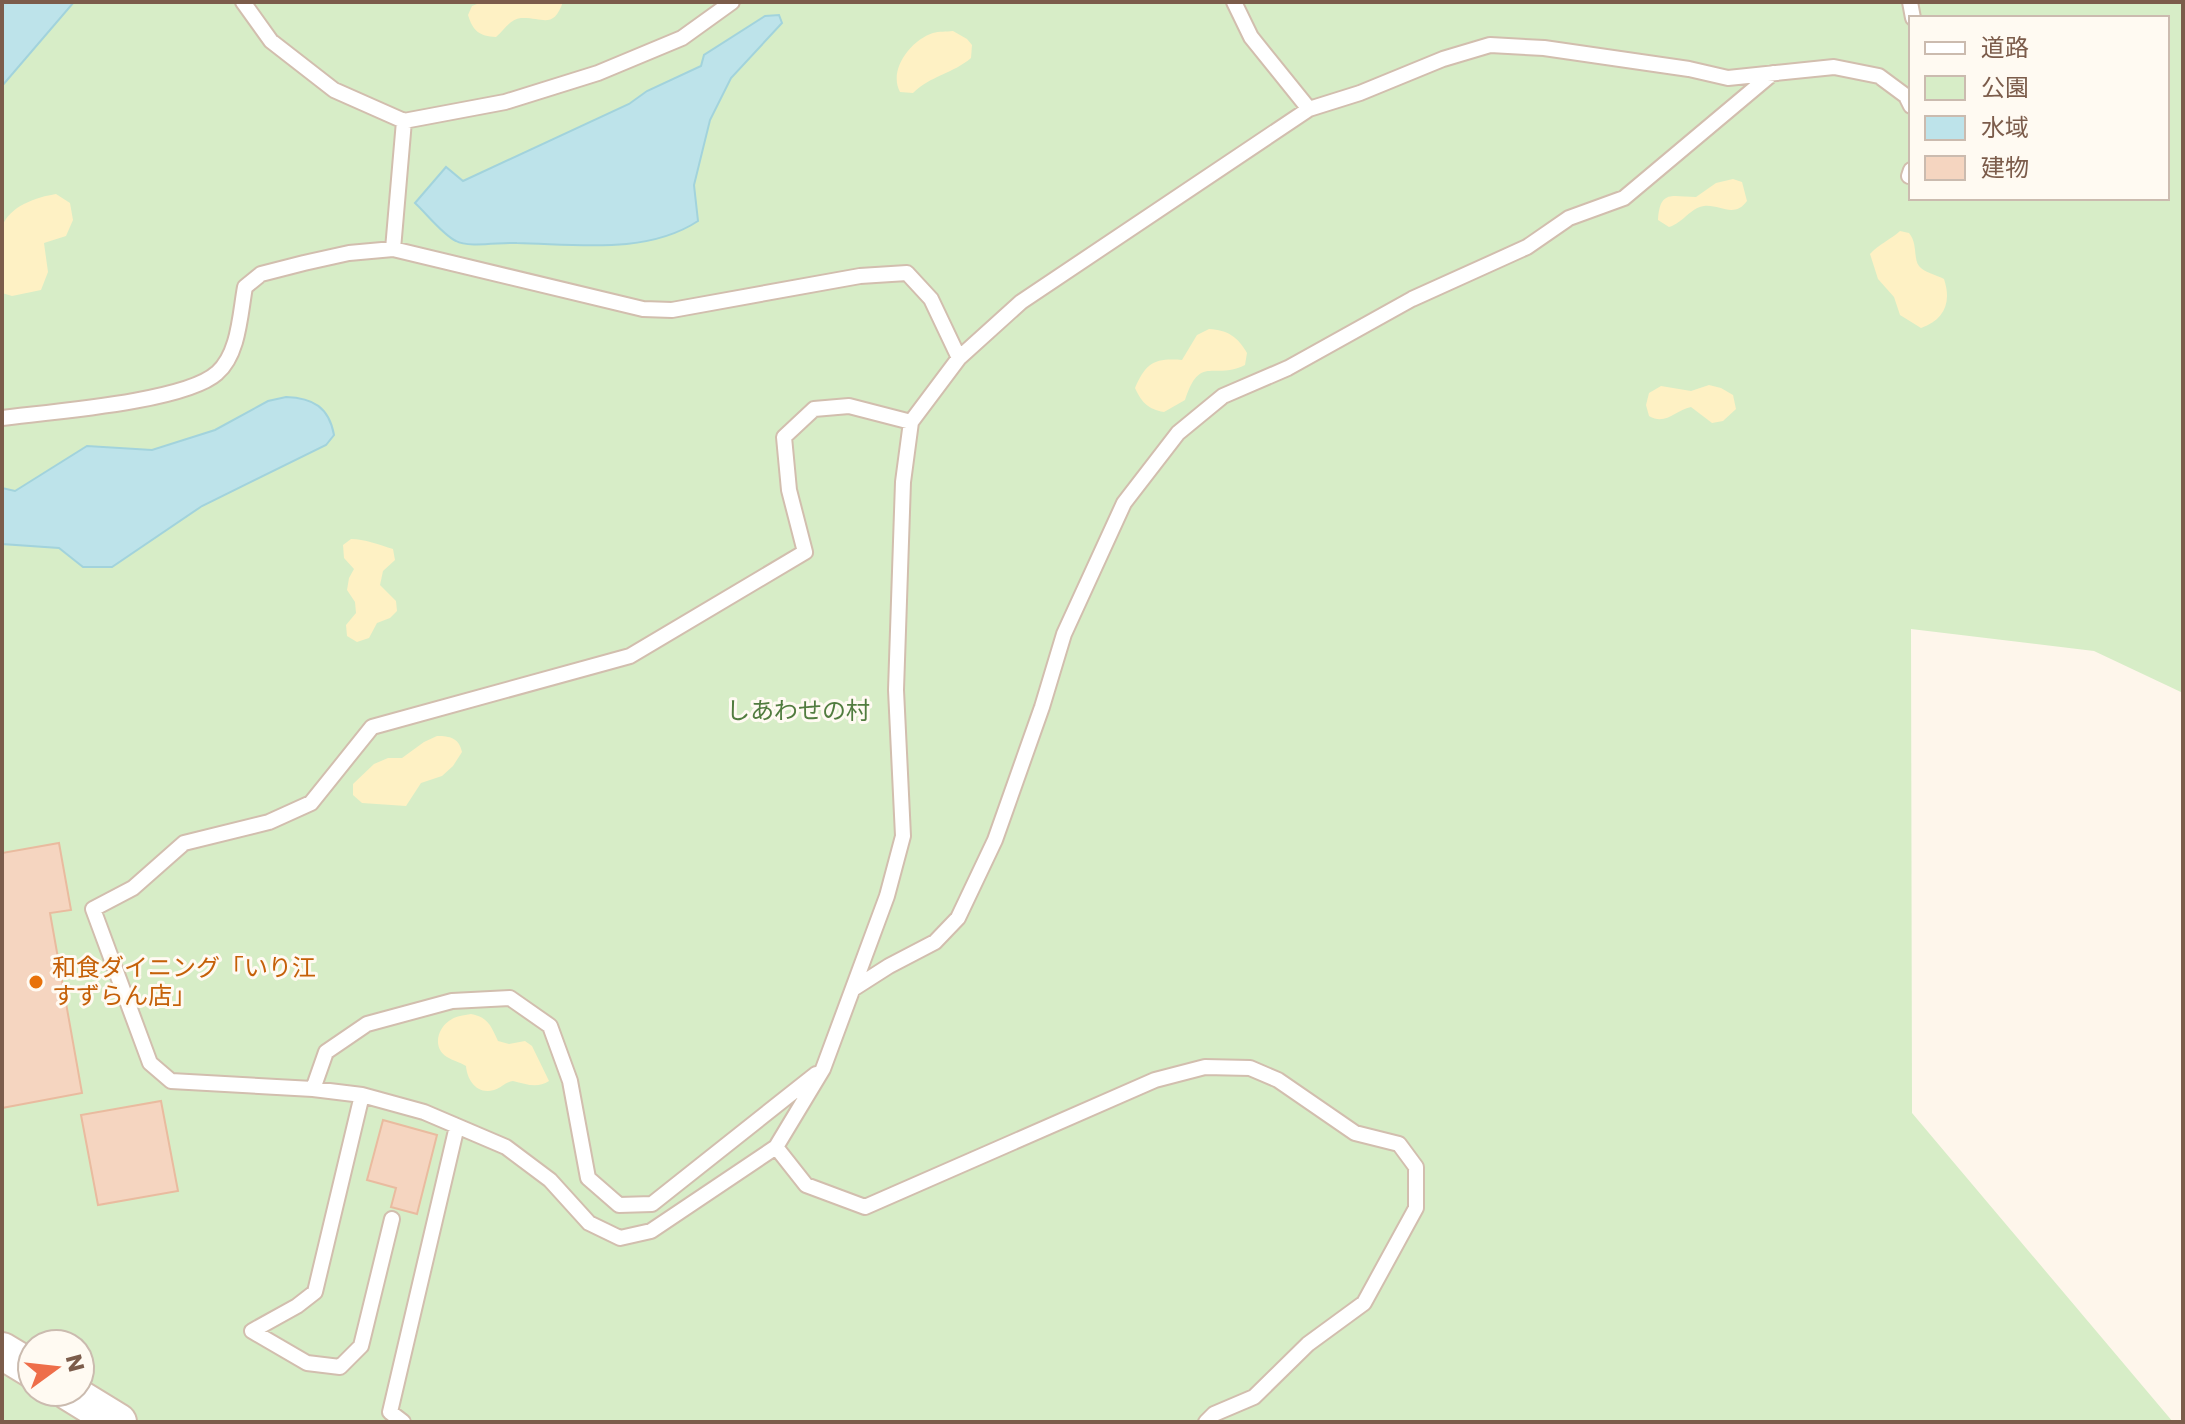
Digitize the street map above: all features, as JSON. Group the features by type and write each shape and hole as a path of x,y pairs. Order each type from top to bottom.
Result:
{"street":[{"path":"95,1408 118,1422"}],"lane":[{"path":"243,2 271,41 334,90 404,121 505,102 598,73 682,38 732,2"},
{"path":"1234,2 1251,37 1309,109"},
{"path":"911,422 849,406 814,409 784,437 789,490 805,552 630,656 372,727 311,803 269,822 184,843 133,888 93,909 150,1063 171,1081 313,1089 362,1095 424,1112 506,1147 550,1180 589,1223 620,1238 651,1231 776,1147 823,1069 887,896 903,836 896,690 903,482 911,422 959,358 1021,302 1309,109 1360,93 1443,59 1490,45 1544,48 1689,69 1728,78 1834,67 1879,76 1906,96 1909,102"},
{"path":"853,989 935,942 958,918 995,840 1064,634 1124,503 1178,433 1223,396 1288,368 1412,299 1527,247 1569,218 1624,198 1773,73"},
{"path":"393,249 404,121"},
{"path":"2,418 156,397 195,387 218,373 234,344 245,287 261,274 349,253 393,249 643,309 672,310 860,276 907,273 931,299 959,358"},
{"path":"313,1089 326,1052 367,1024 452,1001 510,998 550,1026 570,1081 588,1178 619,1205 652,1204 823,1069"},
{"path":"776,1147 806,1185 865,1207 1155,1080 1205,1067 1250,1068 1278,1080 1355,1133 1399,1144 1416,1167 1416,1208 1364,1303 1308,1344 1254,1397 1214,1414 1206,1422"},
{"path":"362,1095 315,1292 297,1306 252,1331 307,1363 340,1367 361,1346 392,1219"},
{"path":"403,1422 390,1412 457,1126"}],"green space":[{"name":"しあわせの村","path":"2,2 2183,2 2183,693 2094,651 1911,629 1912,1113 2173,1422 2,1422"}],"sand":[{"path":"482,2 563,2 551,19 517,19 496,37 478,32 468,15 472,6"},
{"path":"953,31 972,45 971,58 913,93 900,92 897,74 910,49 933,33"},
{"path":"1733,179 1742,182 1747,201 1737,209 1704,206 1669,227 1658,220 1661,203 1665,199 1674,196 1696,197 1716,183"},
{"path":"56,194 70,203 73,220 66,236 44,243 48,272 41,290 12,296 2,293 2,227 17,208"},
{"path":"1900,231 1912,237 1919,266 1944,279 1946,288 1944,310 1929,325 1921,328 1900,315 1894,297 1878,279 1870,254"},
{"path":"1209,329 1227,333 1240,343 1247,353 1245,365 1225,371 1202,372 1196,377 1185,400 1164,412 1146,404 1135,388 1147,368 1158,361 1182,360 1197,335"},
{"path":"1709,385 1733,395 1736,409 1723,421 1712,423 1691,407 1666,418 1649,416 1646,405 1649,393 1661,386 1691,391"},
{"path":"351,539 393,549 395,560 383,571 380,585 396,601 397,611 390,618 377,623 369,638 357,642 347,636 346,625 356,613 355,602 347,590 354,569 344,558 343,545"},
{"path":"437,736 453,739 462,752 442,776 421,783 406,806 362,803 353,795 353,784 374,764 388,758 402,758"},
{"path":"471,1014 485,1020 498,1041 509,1044 525,1041 532,1046 549,1081 536,1085 513,1081 488,1091 474,1085 466,1066 442,1053 438,1043 440,1032 447,1023 456,1017"}],"water":[{"path":"2,2 74,2 2,86"},
{"path":"779,15 782,23 731,78 710,120 694,185 698,221 678,232 656,239 610,245 468,244 451,238 415,203 446,167 463,181 629,104 647,91 701,66 704,55 765,16"},
{"path":"286,397 304,399 324,411 334,435 326,445 202,506 112,567 83,567 59,548 2,544 2,488 15,491 87,446 152,450 215,430 268,401"}],"building":[{"path":"59,843 71,910 50,913 82,1093 2,1108 2,853"},
{"path":"161,1101 178,1191 98,1205 81,1115"},
{"path":"383,1120 437,1135 417,1214 391,1207 396,1188 367,1180"}],"place":[{"name":"和食ダイニング「いり江 すずらん店」","path":"36,982"}]}
